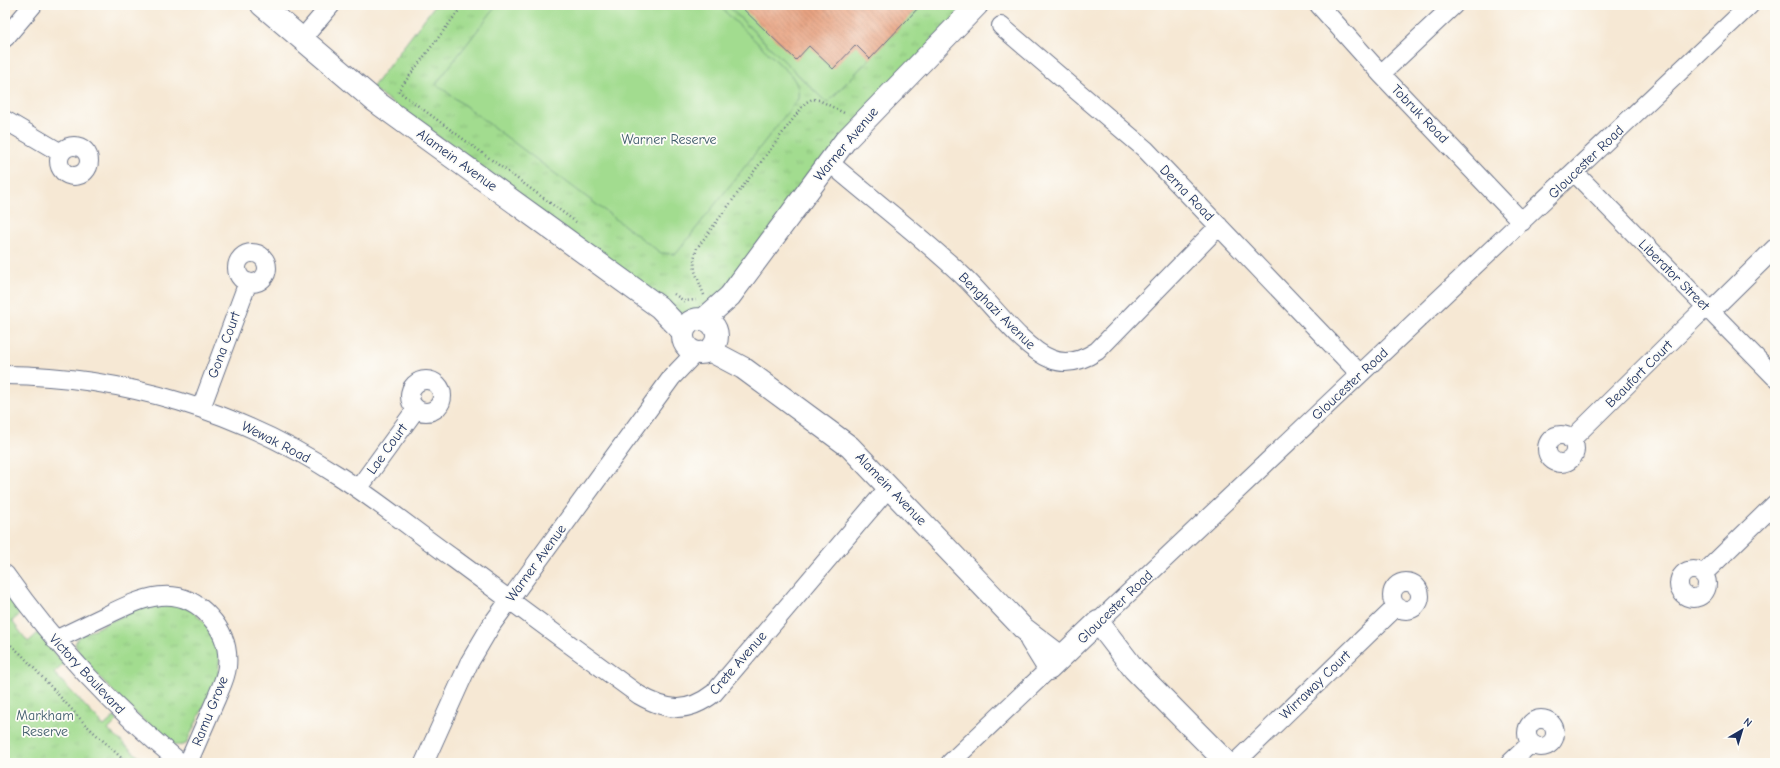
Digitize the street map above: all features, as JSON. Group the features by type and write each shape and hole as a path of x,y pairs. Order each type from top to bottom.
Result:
{"street":[{"path":"5,38 33,5"},
{"name":"Alamein Avenue","path":"262,5 375,101 666,300 700,336 850,447 1055,663"},
{"path":"302,39 331,5"},
{"name":"Warner Avenue","path":"424,763 469,663 483,638 700,336 829,162 860,125 977,5"},
{"name":"Tobruk Road","path":"1319,5 1381,74 1522,222"},
{"path":"1381,74 1454,5"},
{"name":"Gloucester Road","path":"950,763 1750,5"},
{"name":"Derna Road","path":"1001,26 1131,136 1163,167 1360,374"},
{"path":"5,120 62,153"},
{"name":"Benghazi Avenue","path":"829,162 963,276 1032,348 1051,360 1061,362 1080,360 1097,351 1219,226"},
{"name":"Liberator Street","path":"1574,172 1775,377"},
{"name":"Beaufort Court","path":"1571,440 1708,309 1775,248"},
{"name":"Gona Court","path":"201,408 248,282"},
{"name":"Wewak Road","path":"5,375 56,378 108,384 176,400 201,408 276,440 328,469 510,600"},
{"name":"Lae Court","path":"358,490 416,409"},
{"name":"Crete Avenue","path":"510,600 653,703 664,707 673,708 695,705 714,693 889,487"},
{"path":"1704,574 1775,504"},
{"name":"Victory Boulevard","path":"5,574 55,640 79,668 118,709 181,763"},
{"name":"Ramu Grove","path":"55,640 133,602 153,596 176,596 203,609 216,623 221,632 227,654 227,668 221,687 188,763"},
{"name":"Wirraway Court","path":"1235,763 1396,607"},
{"path":"1094,626 1134,669 1227,763"},
{"path":"1510,763 1530,743"}],"path":[{"path":"463,5 398,91 583,227"},
{"path":"666,300 688,302 695,301 704,294 697,280 695,271 694,258 697,248 806,103 812,99 819,100 846,114 860,125"},
{"path":"5,640 21,654 85,724 127,763"},
{"path":"120,763 122,758"}],"green space":[{"name":"Warner Reserve","path":"435,5 727,5 827,103 921,5 965,5 718,299 698,315 677,311 372,88"},
{"path":"497,5 718,5 790,74 797,86 798,99 676,254 661,253 436,84"},
{"path":"727,5 921,5 827,103"},
{"name":"Markham Reserve","path":"5,590 22,613 12,621 28,642 38,633 64,664 54,673 104,726 114,717 118,720 108,730 146,763 5,763"},
{"path":"172,603 191,610 211,628 220,653 218,676 186,744 180,745 173,744 162,737 134,712 102,680 79,652 75,644 78,637 141,607"}],"building":[{"path":"739,5 921,5 870,59 856,45 833,69 809,46 796,60"}]}
